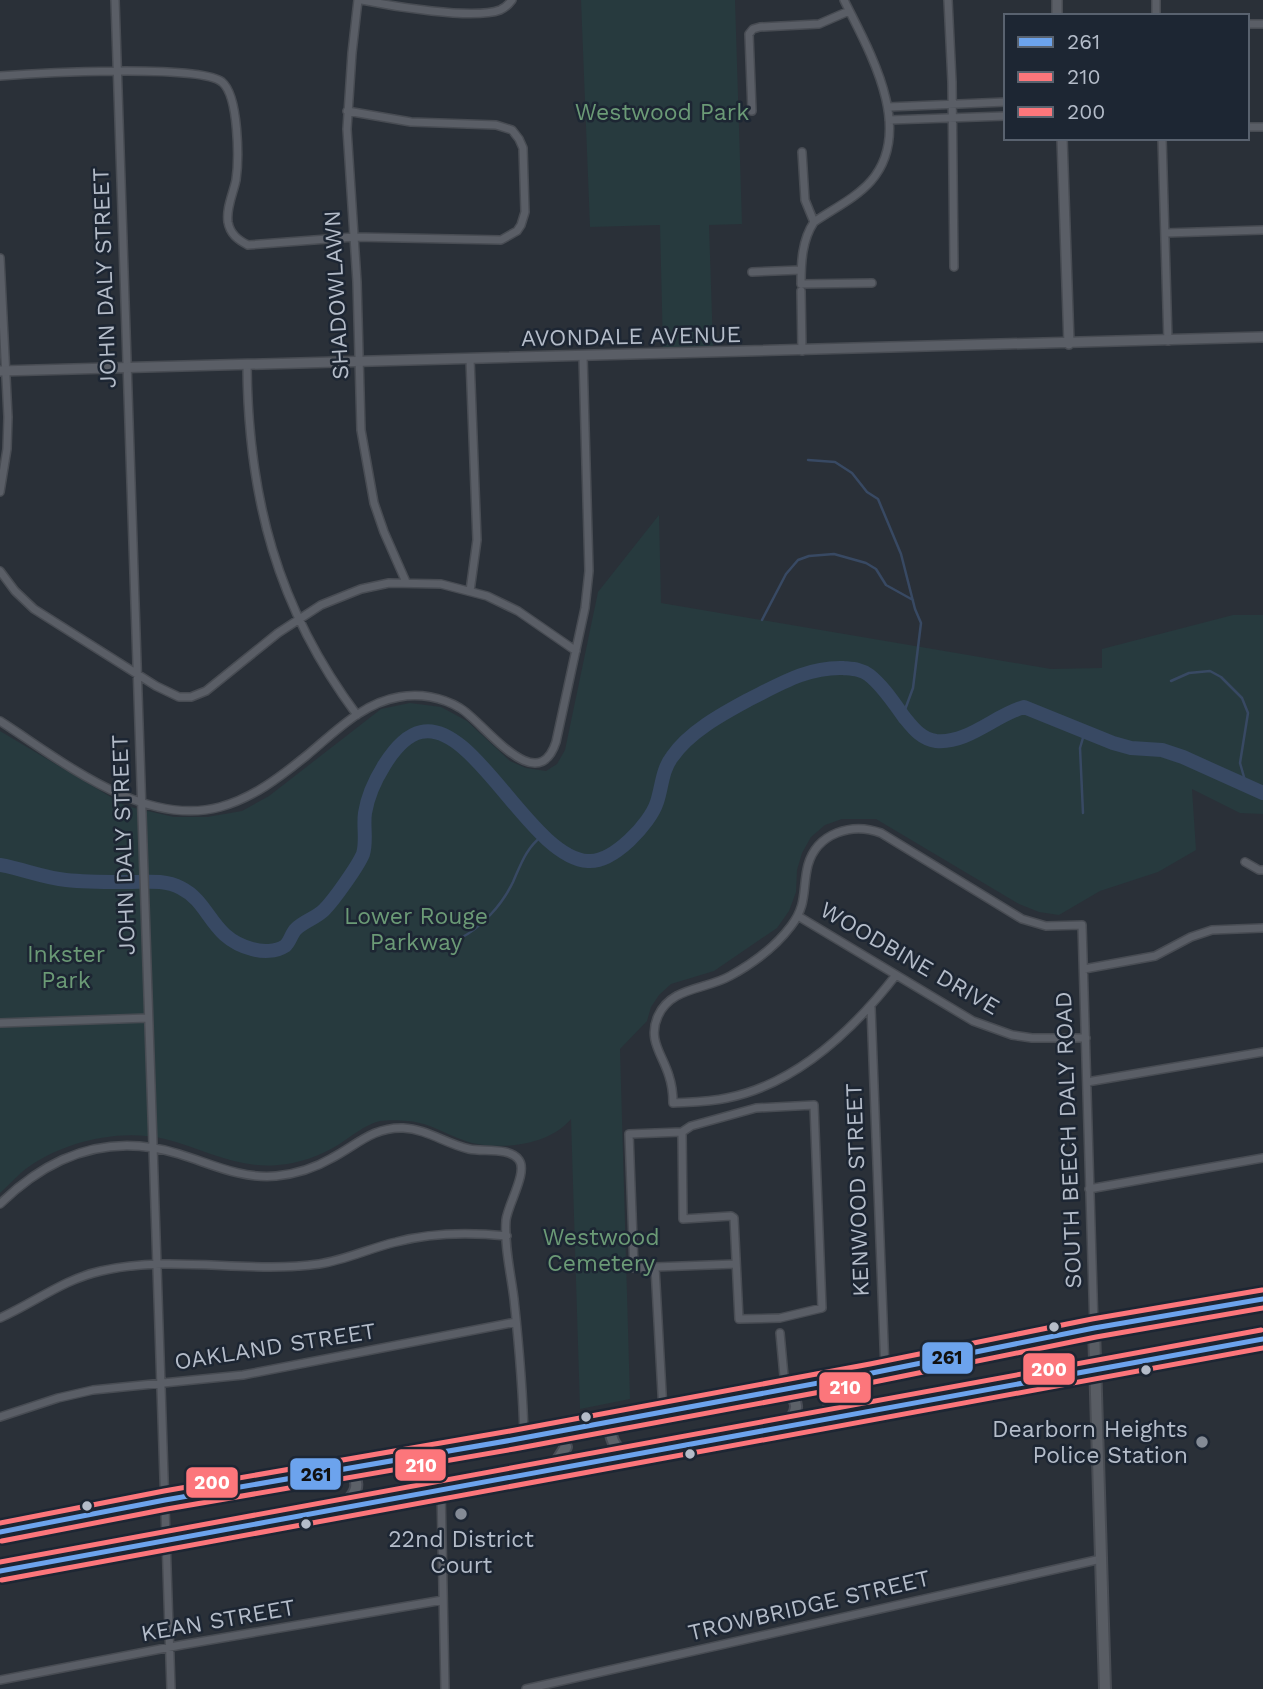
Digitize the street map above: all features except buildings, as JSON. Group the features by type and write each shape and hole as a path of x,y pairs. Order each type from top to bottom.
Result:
{"main road":[{"path":"0,1532 832,1380 1094,1328 1263,1299"},
{"name":"SOUTH BEECH DALY ROAD","path":"1094,1328 1105,1689"},
{"path":"0,1572 1263,1339"},
{"path":"828,1418 832,1380"},
{"path":"785,1387 796,1403 796,1413 787,1426"},
{"path":"608,1421 616,1449 625,1455"},
{"path":"551,1432 558,1435 566,1447 552,1469"},
{"path":"416,1456 408,1479 420,1493"},
{"path":"340,1469 354,1476 357,1484 357,1490 344,1507"}],"street":[{"name":"JOHN DALY STREET","path":"115,0 171,1689"},
{"path":"360,0 400,7 487,12 499,10 511,2"},
{"name":"SHADOWLAWN","path":"360,0 347,111 361,430 369,479 384,532 406,582"},
{"path":"844,0 877,66 888,107 887,146 879,171 863,189 814,222 805,240 801,284 872,284"},
{"path":"948,0 953,104 954,268"},
{"path":"752,111 749,34 753,29 819,24 849,11"},
{"path":"0,76 163,72 206,75 216,79 226,86 232,102 237,150 236,178 228,220 232,232 248,245 354,237 501,240 517,231 523,219 525,198 519,139 512,130 502,125 411,122 347,111"},
{"path":"888,107 1004,102"},
{"path":"889,120 1004,116"},
{"path":"1062,140 1069,344"},
{"path":"1162,140 1168,341"},
{"path":"802,152 805,200 814,222"},
{"path":"1165,233 1263,230"},
{"path":"0,258 3,371 8,431 0,492"},
{"path":"752,272 801,270"},
{"path":"801,291 802,351"},
{"name":"AVONDALE AVENUE","path":"3,371 1263,337"},
{"path":"0,722 121,796 164,809 187,811 211,809 231,803 278,778 357,715 395,697 434,697 452,703 520,760 528,763 539,762 547,757 554,748 576,651 585,608 590,554 583,356"},
{"path":"470,359 477,540 470,590"},
{"path":"247,365 250,440 258,498 274,557 299,618 326,670 357,715"},
{"path":"0,570 15,591 34,609 136,673 174,695 184,697 197,696 299,618 321,605 349,593 406,582 440,584 470,590 518,611 576,651"},
{"name":"SOUTH BEECH DALY ROAD","path":"798,916 805,897 808,866 815,850 836,832 859,828 881,833 1022,919 1046,926 1082,925 1094,1328"},
{"path":"1245,862 1263,870"},
{"path":"798,916 778,940 743,967 716,983 679,994 662,1009 655,1025 654,1040 670,1077 673,1103 727,1099 772,1082 824,1049 870,1007 896,975"},
{"name":"WOODBINE DRIVE","path":"798,916 950,1009 992,1029 1032,1038 1086,1038"},
{"path":"1084,969 1155,956 1191,937 1212,930 1263,928"},
{"name":"KENWOOD STREET","path":"870,1007 885,1370"},
{"path":"0,1023 148,1018"},
{"path":"1087,1083 1263,1052"},
{"path":"682,1132 683,1219 734,1218 739,1319 780,1318 822,1308 814,1105 756,1108 691,1126 682,1132 629,1134 634,1268 736,1264"},
{"path":"0,1204 27,1179 44,1168 72,1155 109,1146 153,1147 230,1172 275,1176 321,1164 368,1135 386,1129 418,1130 468,1149 509,1153 520,1162 522,1171 507,1215 507,1236 522,1374 524,1437"},
{"path":"1089,1189 1263,1158"},
{"path":"0,1318 63,1284 85,1275 113,1269 156,1264 304,1265 339,1260 394,1242 429,1235 466,1233 507,1236"},
{"path":"655,1267 663,1411"},
{"name":"OAKLAND STREET","path":"0,1417 75,1394 116,1387 243,1375 516,1322"},
{"path":"780,1333 785,1387"},
{"path":"440,1489 445,1689"},
{"name":"TROWBRIDGE STREET","path":"526,1689 1101,1559"},
{"name":"KEAN STREET","path":"0,1680 170,1647 443,1600"}],"green space":[{"name":"Westwood Park","path":"581,0 735,0 742,224 709,225 713,346 663,348 660,225 590,227"},
{"name":"Lower Rouge Parkway","path":"659,515 661,603 1051,669 1102,668 1102,649 1233,615 1263,615 1263,814 1240,813 1192,789 1196,850 1158,872 1100,891 1059,915 1039,912 1019,904 876,819 842,819 825,825 811,837 802,853 797,870 796,892 789,911 777,928 714,971 671,984 651,1007 647,1021 620,1049 630,1399 580,1409 571,1119 562,1128 539,1140 498,1146 472,1143 415,1122 380,1121 317,1155 278,1165 235,1161 147,1136 110,1137 72,1145 54,1152 23,1171 0,1193 0,731 126,806 174,817 207,817 242,811 269,796 381,709 410,703 441,707 467,721 510,761 526,768 546,771 557,764 565,750 598,592"}],"waterway":[{"path":"808,460 835,462 852,473 867,492 878,499 901,554 921,623 913,688 903,715"},
{"path":"762,620 786,574 798,560 809,556 834,554 866,563 876,569 886,585 913,600"},
{"path":"0,865 66,880 174,885 191,894 227,937 252,949 269,951 285,946 299,926 324,910 356,866 364,849 367,802 377,778 392,753 411,736 421,732 441,734 461,746 545,838 567,854 588,861 598,860 619,849 647,821 657,802 669,762 687,740 707,724 748,700 806,673 830,668 854,669 869,675 884,689 914,729 931,740 948,741 959,738 1024,707 1113,743 1131,748 1162,750 1183,757 1263,793"},
{"path":"1171,681 1189,673 1210,671 1221,677 1242,698 1248,713 1240,763 1246,784"},
{"path":"1083,813 1080,748 1085,731"},
{"path":"459,939 475,929 497,907 528,851 543,835"}],"transit line":[{"name":"200","path":"0,1523 870,1364 1092,1319 1262,1290"},
{"name":"261","path":"0,1532 165,1500 512,1440 872,1373 1094,1328 1263,1299"},
{"name":"210","path":"2,1541 167,1509 514,1449 874,1382 1096,1337 1263,1308"},
{"name":"200","path":"0,1562 1261,1330"},
{"name":"261","path":"0,1571 1263,1339"},
{"name":"210","path":"2,1580 1263,1348"}],"place":[{"name":"Dearborn Heights Police Station","path":"1202,1442"},
{"name":"22nd District Court","path":"461,1514"}],"park label":[{"name":"Inkster Park","path":"66,967"},
{"name":"Westwood Cemetery","path":"601,1250"}]}
